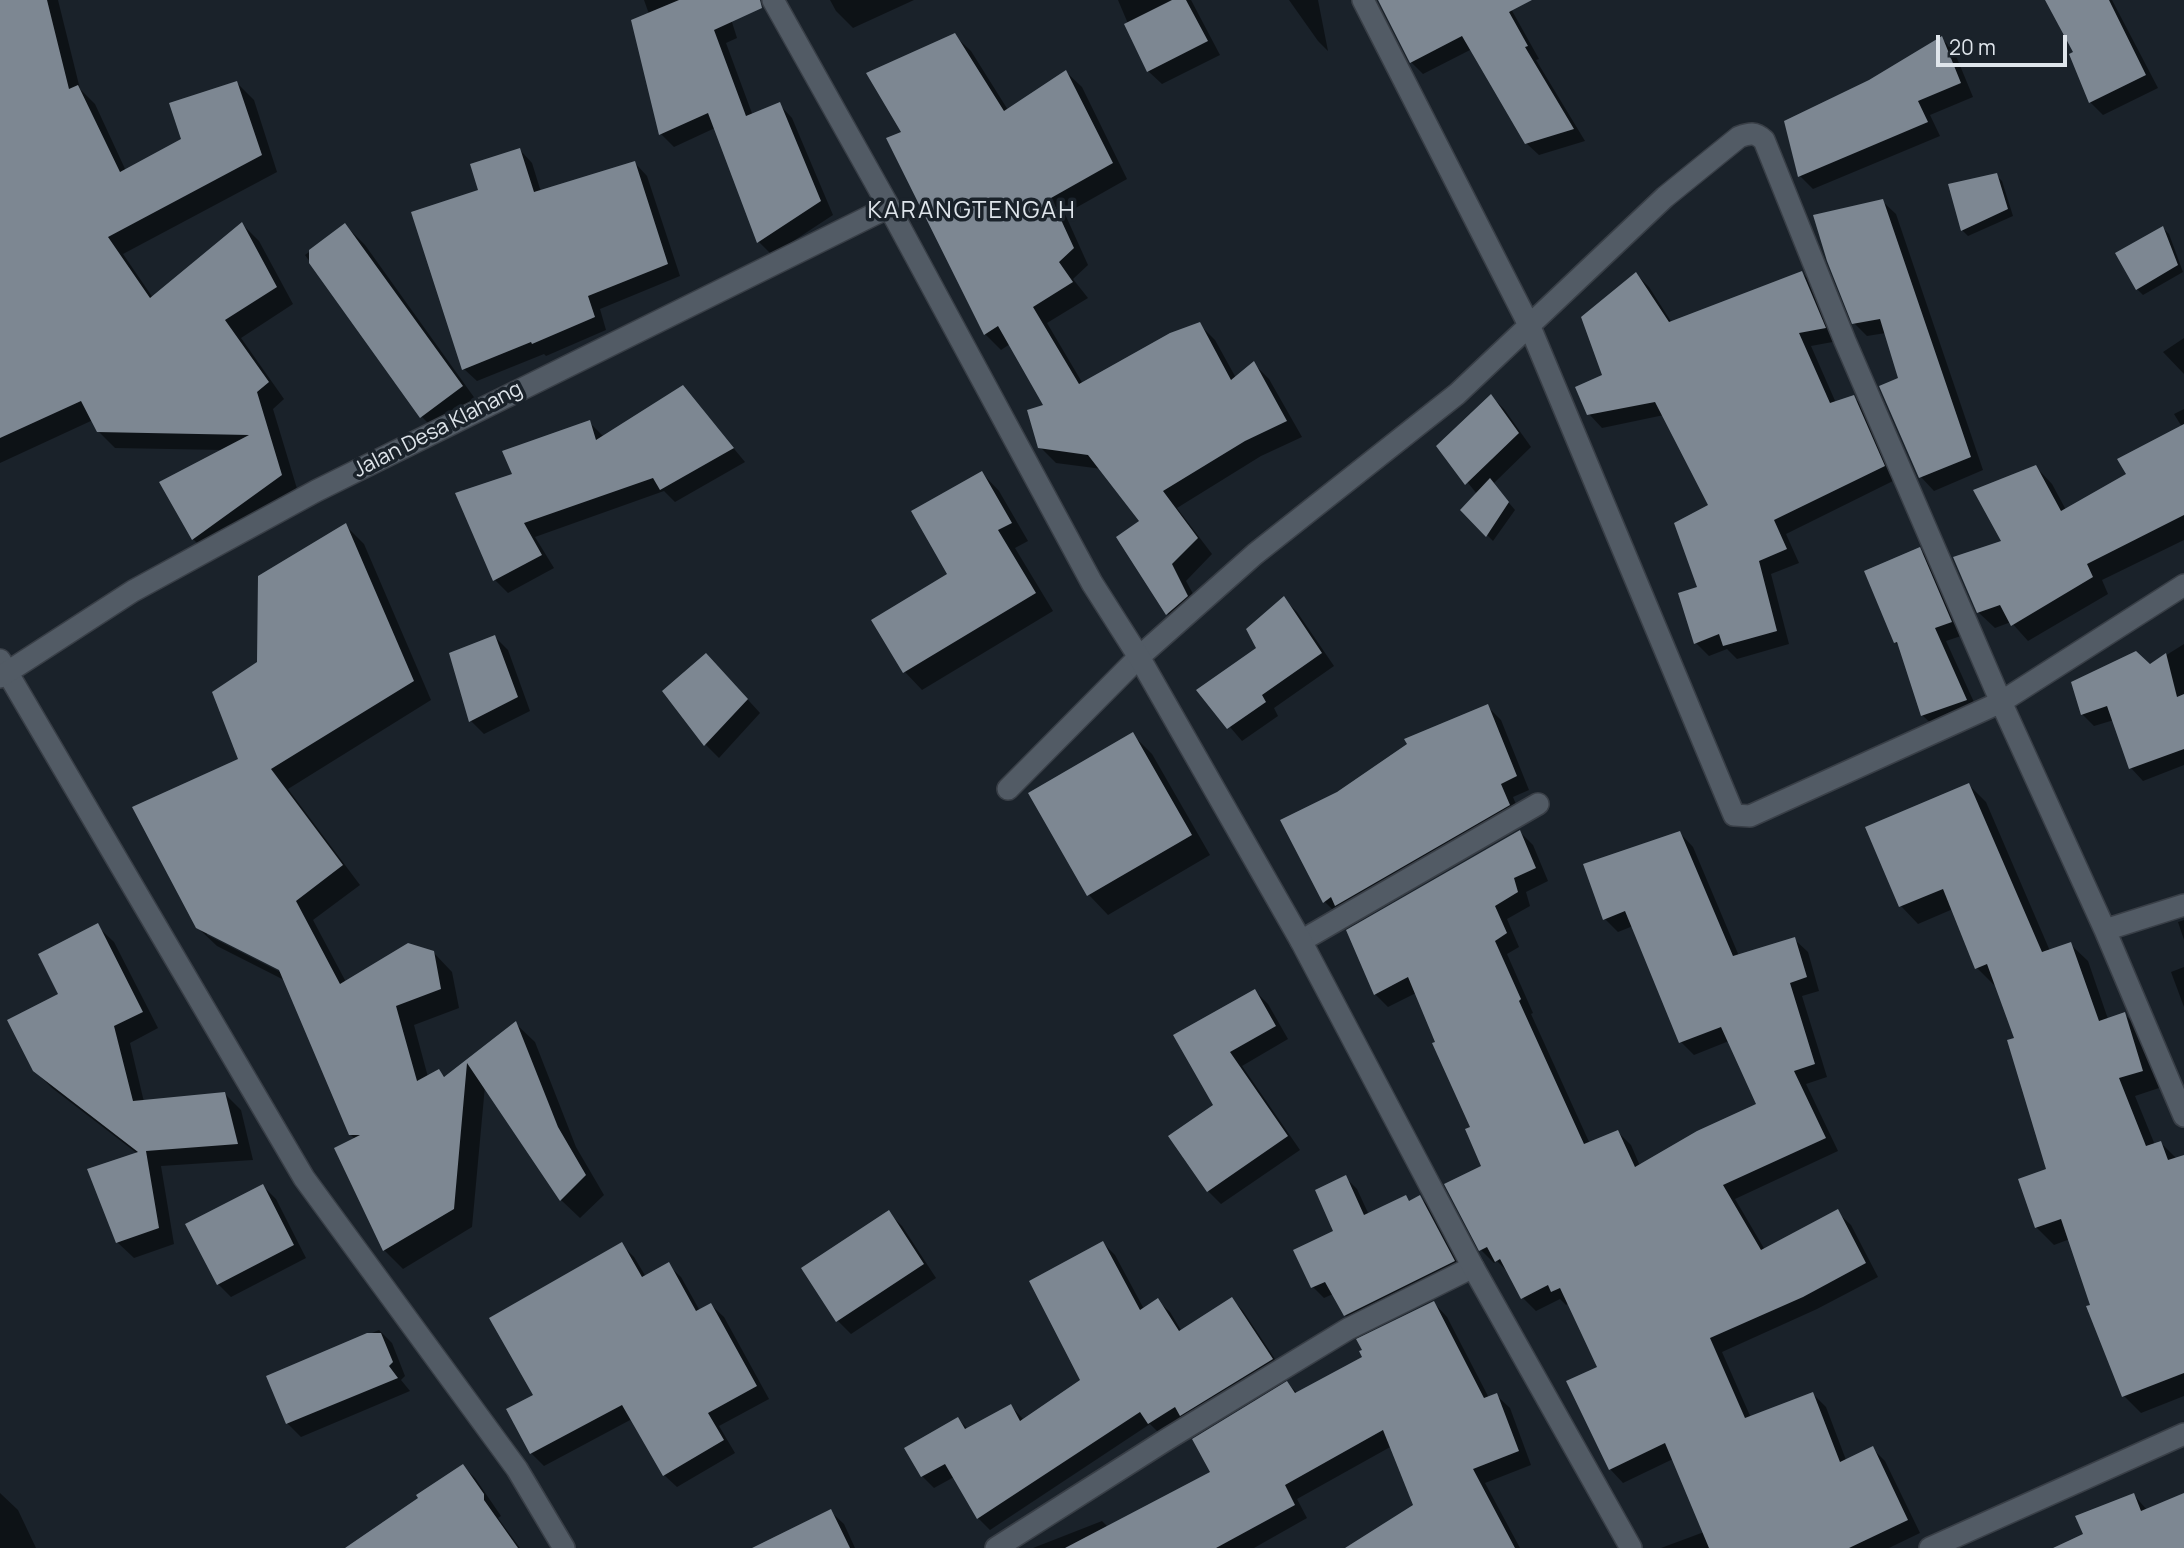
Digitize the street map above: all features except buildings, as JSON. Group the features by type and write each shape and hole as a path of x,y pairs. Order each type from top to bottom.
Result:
{"street":[{"path":"774,0 889,206 1092,583 1139,657 1301,941 1473,1267 1631,1548"},
{"path":"1363,0 1530,327 1734,815 1749,816 2001,702 2184,585"},
{"path":"1008,789 1139,657 1255,554 1457,394 1665,197 1739,137 1749,133 1758,134 1764,140 1845,341 2001,702 2105,930 2184,1116"},
{"name":"Jalan Desa Klahang","path":"2,670 133,591 316,491 889,206"},
{"path":"2,670 304,1178 517,1469 564,1548"},
{"path":"1301,941 1538,804"},
{"path":"2105,930 2184,905"},
{"path":"996,1548 1348,1329 1473,1267"},
{"path":"1930,1548 2184,1434"}],"district":[{"name":"KARANGTENGAH","path":"972,211"}]}
